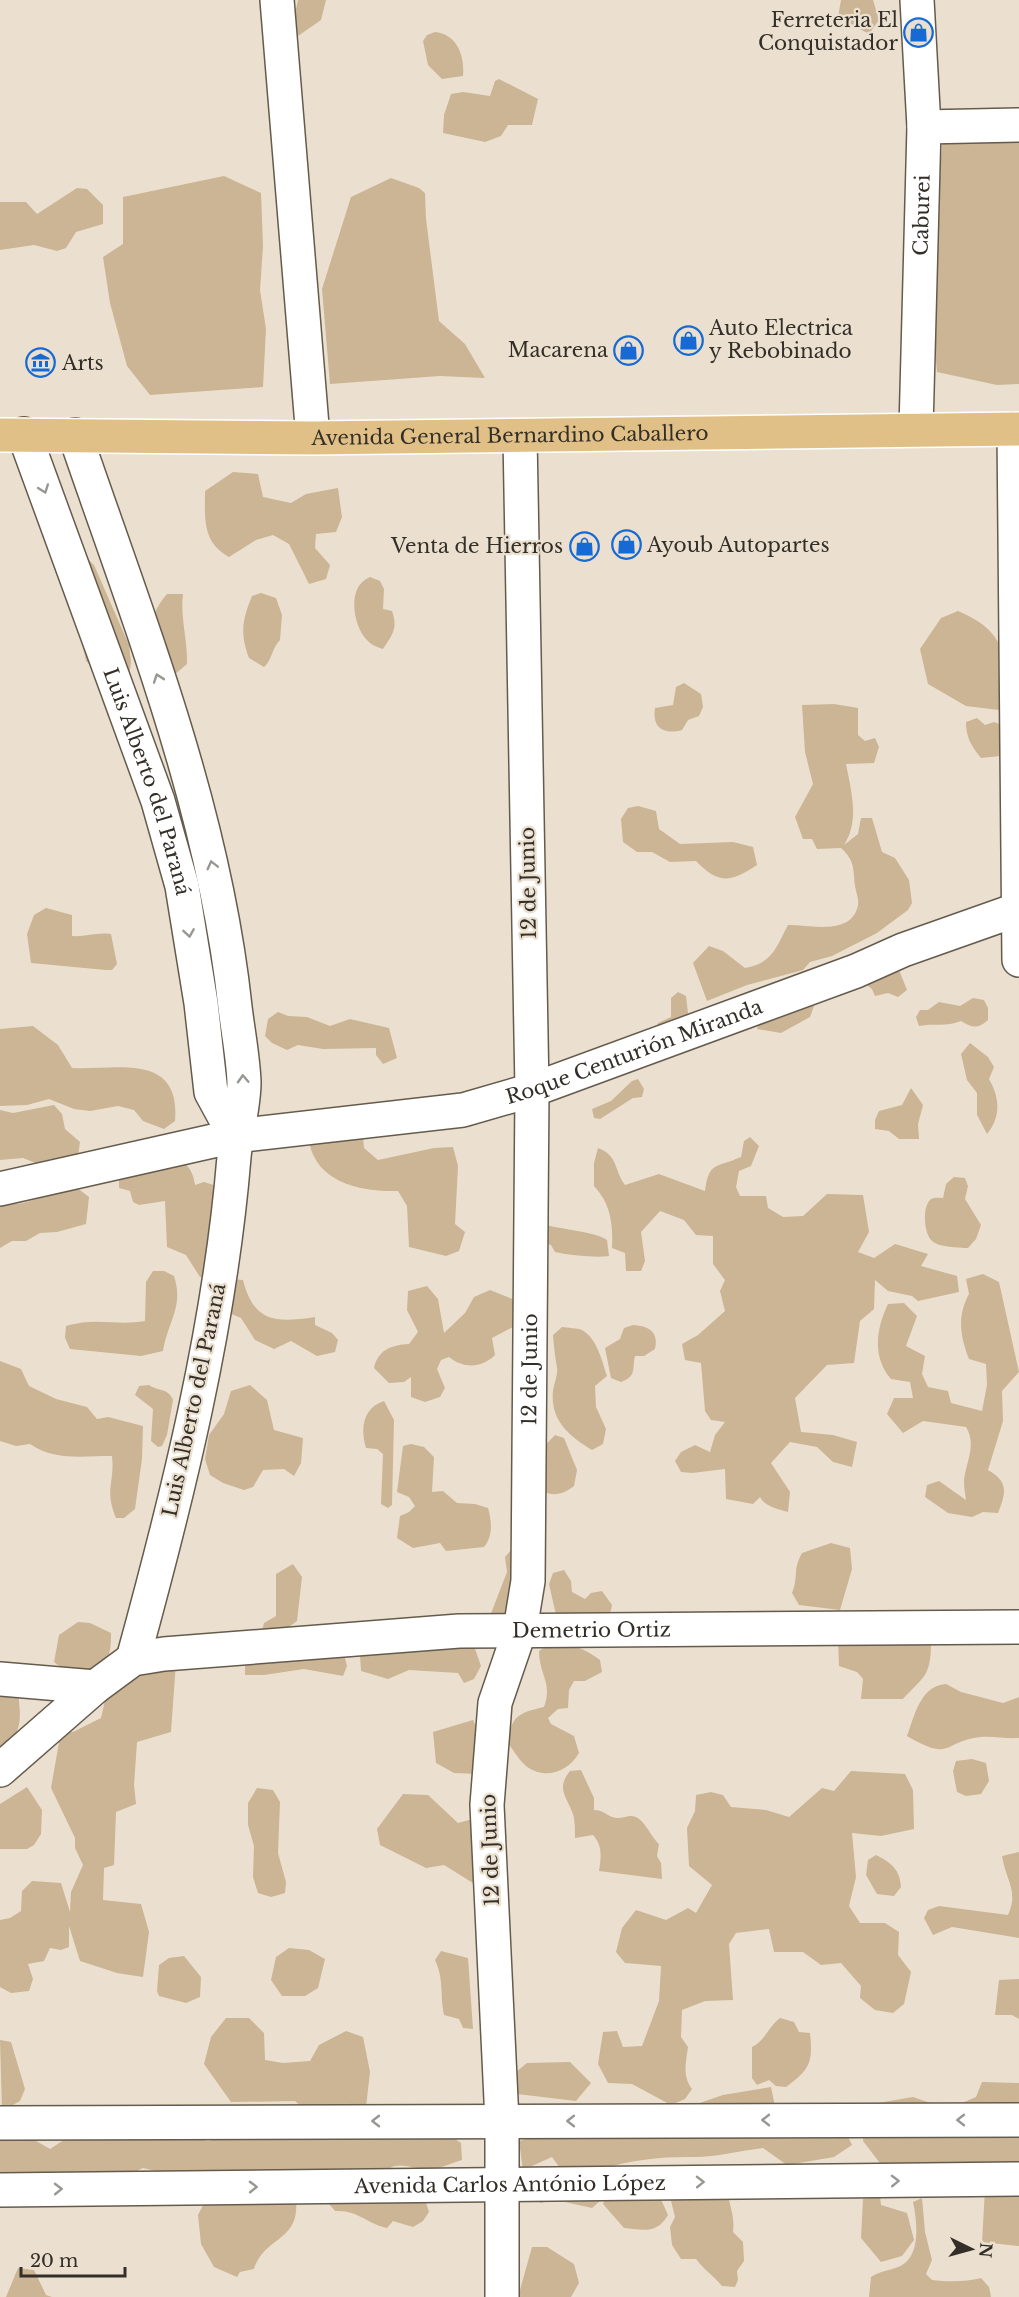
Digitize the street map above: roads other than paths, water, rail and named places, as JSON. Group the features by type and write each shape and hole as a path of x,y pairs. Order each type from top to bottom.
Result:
{"main road":[{"name":"Avenida General Bernardino Caballero","path":"12,434 313,438 1016,429"}],"street":[{"path":"277,0 313,438"},
{"name":"Caburei","path":"915,429 924,127 917,0"},
{"path":"924,127 1019,125"},
{"path":"1016,429 1019,960"},
{"name":"Luis Alberto del Paraná","path":"12,434 158,801 182,886 201,1003 211,1092 235,1136"},
{"name":"Luis Alberto del Paraná","path":"75,435 166,700 218,888 232,977 244,1085 235,1136 228,1222 192,1422 171,1518 133,1659"},
{"name":"12 de Junio","path":"502,2297 502,2121 487,1805 495,1703 520,1630 528,1581 532,1090 520,436"},
{"path":"158,801 192,789"},
{"name":"Roque Centurión Miranda","path":"0,1189 235,1136 464,1110 532,1090 1018,909"},
{"name":"Demetrio Ortiz","path":"133,1659 164,1654 459,1631 1019,1627"},
{"path":"0,1770 95,1687 133,1659"},
{"path":"0,1679 95,1687"},
{"path":"0,2123 1019,2120"},
{"name":"Avenida Carlos António López","path":"0,2190 1019,2179"}],"place":[{"name":"Ferreteria El Conquistador","path":"919,32"},
{"name":"Auto Electrica y Rebobinado","path":"688,340"},
{"name":"Macarena","path":"629,350"},
{"name":"Arts","path":"41,363"},
{"name":"Ayoub Autopartes","path":"626,545"},
{"name":"Venta de Hierros","path":"584,546"}]}
